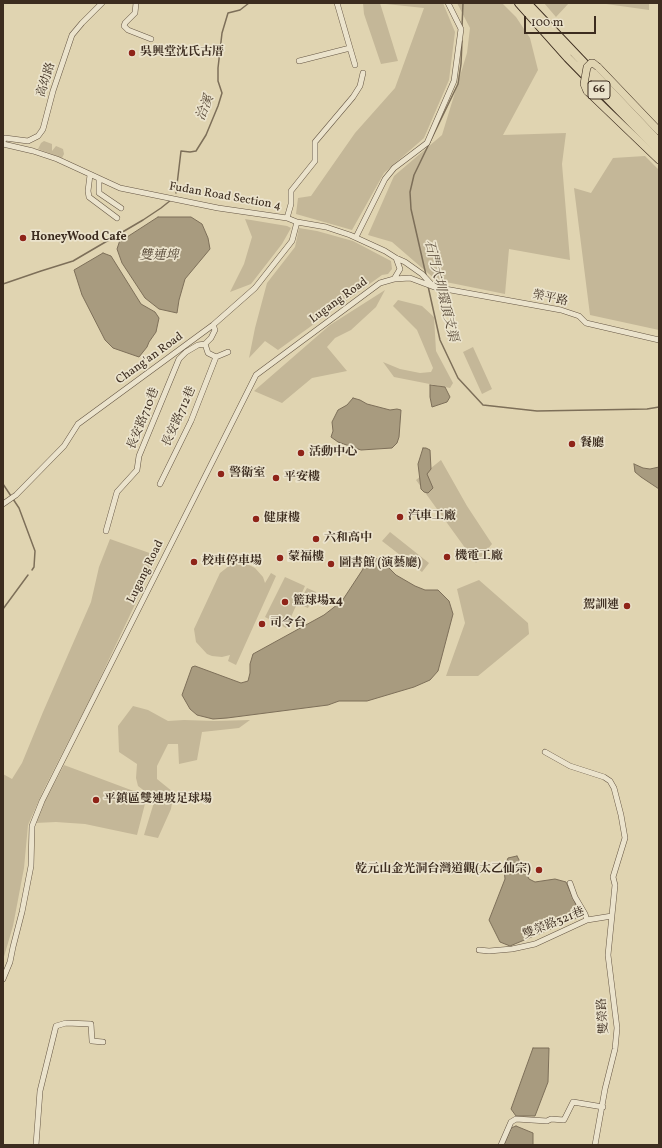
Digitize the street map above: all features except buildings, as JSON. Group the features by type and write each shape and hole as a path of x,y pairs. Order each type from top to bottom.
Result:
{"highway":[{"path":"513,3 541,28"},
{"name":"66","path":"519,3 568,58 659,150"},
{"name":"66","path":"527,3 550,25 659,142"},
{"path":"531,3 550,25"}],"main road":[{"name":"66","path":"659,131 598,67 593,63 587,67 584,84 587,92 659,160"}],"street":[{"name":"高幼路","path":"3,142 5,138 28,141 38,136 41,132 72,35 102,3"},
{"path":"136,3 135,13 125,22 124,26 128,30 151,40"},
{"path":"338,3 356,65"},
{"path":"356,238 385,179 394,168 426,143 454,82 460,29 448,3"},
{"path":"299,61 350,48"},
{"path":"287,218 291,204 292,191 315,161 315,142 353,97 360,86 364,73"},
{"name":"Fudan Road Section 4","path":"3,142 57,159 120,188 218,208 287,218 297,222 326,227 356,238 405,262 422,274 434,287"},
{"path":"90,175 88,191 89,197 117,218"},
{"path":"99,179 99,193 121,208"},
{"name":"Chang'an Road","path":"5,503 16,495 64,446 78,424 213,326 255,288 292,241 297,222"},
{"path":"394,279 400,269 396,258"},
{"name":"Lugang Road","path":"3,979 10,962 31,866 32,826 34,820 42,801 256,375 380,283 394,279 410,278 434,287"},
{"name":"榮平路","path":"434,287 561,310 579,316 586,323 659,340"},
{"path":"213,326 215,330 211,338 204,344 208,353 216,357 228,352"},
{"name":"長安路710巷","path":"106,531 117,492 137,470 139,456 179,359 186,352 198,345 204,344"},
{"name":"長安路712巷","path":"160,484 191,421 216,357"},
{"name":"雙榮路","path":"545,752 570,766 604,777 610,781 614,788 622,814 625,838 613,877 616,885 608,955 617,1028 615,1049 595,1145"},
{"path":"570,883 575,897 585,914 586,920"},
{"name":"雙榮路321巷","path":"479,950 489,951 512,949 535,944 586,920 612,916"},
{"path":"36,1145 37,1115 40,1091 56,1026 66,1023 91,1024 92,1041 103,1042"},
{"path":"501,1145 511,1122 516,1119 547,1121 551,1119 564,1120 573,1102 602,1107"}],"shaded area":[{"path":"363,3 380,3 398,61 381,64 364,14"},
{"path":"385,3 443,3 455,32 449,80 424,138 384,173 352,230 296,214 298,198 311,196 355,133 395,88 424,8"},
{"path":"457,3 502,3 516,17 530,38 538,70 503,135 566,133 562,164 570,260 509,249 505,294 436,280 392,242 368,235 394,176 442,135 467,53 470,28"},
{"path":"544,3 569,3 556,17"},
{"path":"599,3 649,3 649,10"},
{"path":"44,141 52,144 52,151 56,146 63,149 64,154 62,158 38,149"},
{"path":"645,156 659,170 659,330 590,315 574,188 591,193 613,158"},
{"path":"245,219 291,228 282,244 251,284 230,292 244,264 252,237"},
{"path":"299,228 317,231 353,241 391,261 392,269 388,274 382,275 278,350 265,341 249,358 267,283 295,247"},
{"path":"385,290 376,307 351,330 335,338 327,347 347,371 312,378 282,403 254,391 330,325"},
{"path":"398,300 422,306 434,317 436,351 453,383 450,388 394,377 383,362 400,369 420,373 431,372 433,368 417,330 393,306"},
{"path":"473,347 492,389 482,394 463,352"},
{"path":"441,460 467,506 492,544 476,563 416,480"},
{"path":"390,532 429,563 422,572 382,541"},
{"path":"110,539 158,556 92,695 43,791 28,825 24,868 13,926 3,960 3,774 12,779 22,763 91,602 99,567"},
{"path":"236,563 247,564 255,568 263,577 265,583 271,573 276,576 236,665 228,661 230,655 222,657 207,654 196,642 194,629 220,573"},
{"name":"籃球場x4","path":"285,577 305,586 286,628 265,617"},
{"path":"479,580 528,623 529,634 478,676 446,676 465,623 457,589"},
{"path":"307,588 316,592 308,608 298,604"},
{"path":"133,706 148,710 168,721 250,720 239,728 202,732 197,760 179,764 178,744 168,744 157,766 157,779 173,792 173,797 171,809 158,838 144,835 155,799 138,786 136,778 137,764 119,752 118,726"},
{"name":"平鎮區雙連坡足球場","path":"64,765 147,796 137,835 85,824 56,822 35,823"}],"water":[{"name":"雙連埤","path":"158,217 191,217 202,224 208,238 210,249 185,279 177,313 159,309 145,298 122,263 117,249 120,240"},
{"name":"雙連埤","path":"103,253 111,256 141,304 155,312 159,318 156,332 139,357 113,348 105,340 82,295 74,270"},
{"path":"430,385 445,387 450,397 447,402 432,407"},
{"path":"353,398 367,404 390,410 401,410 399,437 397,443 392,448 361,450 338,442 331,437 333,431 332,422 338,410 347,405"},
{"path":"423,448 430,450 431,469 427,474 433,488 428,493 421,489 418,464"},
{"path":"634,464 650,469 659,467 659,489 635,472"},
{"path":"366,558 376,558 396,575 415,586 425,590 438,590 449,601 453,614 438,671 430,680 414,687 367,701 339,701 328,705 227,718 213,719 197,715 190,709 182,695 192,667 195,666 241,683 248,681 253,654 324,615 342,601 363,569"},
{"path":"517,856 529,879 535,882 555,879 566,882 580,914 577,918 510,946 500,942 489,920 505,879 504,868 508,858"},
{"path":"533,1048 549,1048 548,1082 535,1116 516,1116 511,1109"},
{"path":"516,1126 533,1133 533,1145 504,1145 511,1128"}],"waterway":[{"name":"洽溪","path":"176,193 181,151 196,151 206,135 222,93 218,81 218,68 222,33 228,13 240,10 249,3"},
{"name":"石門大圳環頂支渠","path":"462,27 463,3"},
{"name":"石門大圳環頂支渠","path":"426,275 411,209 410,192 414,175 458,84 462,41"},
{"name":"洽溪","path":"3,284 73,261 143,220 171,200"},
{"name":"石門大圳環頂支渠","path":"428,286 440,340 458,378 483,405 537,411 647,409 659,407"},
{"path":"3,484 11,496"},
{"path":"13,499 19,508 35,551 34,567 32,570"},
{"path":"3,609 28,575"}],"place":[{"name":"吳興堂沈氏古厝","path":"132,53"},
{"name":"HoneyWood Cafe","path":"23,238"},
{"name":"餐廳","path":"572,444"},
{"name":"活動中心","path":"301,453"},
{"name":"警衛室","path":"221,474"},
{"name":"平安樓","path":"276,478"},
{"name":"汽車工廠","path":"400,517"},
{"name":"健康樓","path":"256,519"},
{"name":"六和高中","path":"316,539"},
{"name":"機電工廠","path":"447,557"},
{"name":"蒙福樓","path":"280,558"},
{"name":"校車停車場","path":"194,562"},
{"name":"圖書館 (演藝廳)","path":"331,564"},
{"name":"籃球場x4","path":"285,602"},
{"name":"駕訓連","path":"627,606"},
{"name":"司令台","path":"262,624"},
{"name":"平鎮區雙連坡足球場","path":"96,800"},
{"name":"乾元山金光洞台灣道觀(太乙仙宗)","path":"539,870"}]}
